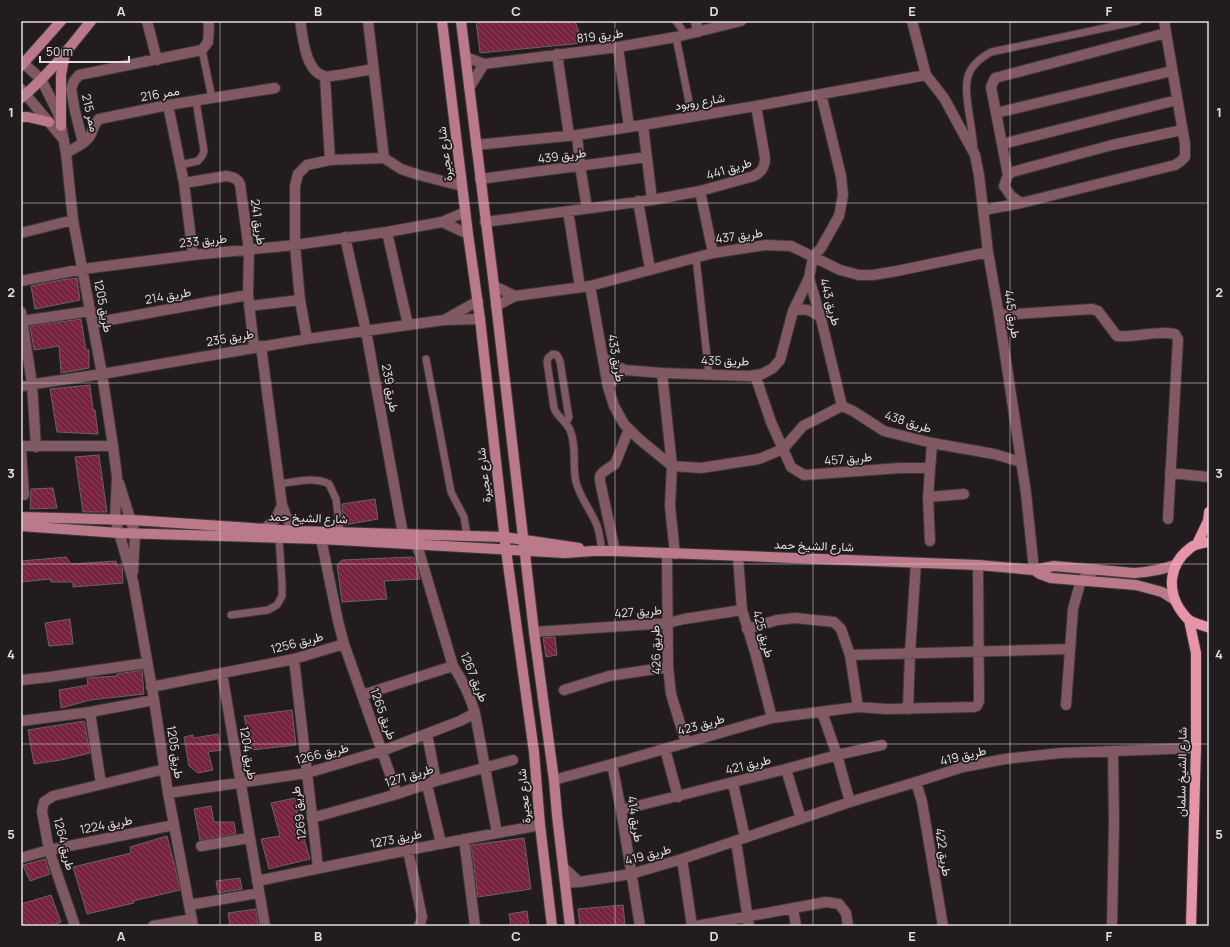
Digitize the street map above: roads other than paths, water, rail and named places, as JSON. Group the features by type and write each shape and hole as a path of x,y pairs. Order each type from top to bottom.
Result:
{"main road":[{"path":"1197,544 1208,521 1209,512"},
{"path":"1209,542 1197,544 1189,549 1175,566 1172,574 1172,589 1175,600 1184,614 1189,620 1209,627"},
{"name":"شارع الشيخ سلمان","path":"1189,620 1196,652 1196,748 1191,926"}],"street":[{"path":"22,63 61,21"},
{"path":"64,140 23,94 41,79 65,53 91,21"},
{"path":"147,21 158,60"},
{"path":"202,50 208,42 208,21"},
{"path":"300,21 307,55 311,66 317,73 325,77 374,69"},
{"path":"368,21 384,158"},
{"name":"شارع عجيرة","path":"442,21 465,212 478,301 504,537 534,752 540,824 552,926"},
{"path":"461,21 494,286 524,552 554,780 570,926"},
{"path":"696,21 698,32"},
{"name":"طريق 819","path":"466,57 484,64 618,47 681,36 741,21"},
{"path":"912,21 926,75"},
{"path":"984,210 1021,203 1175,165 1185,157 1185,144 1164,21"},
{"path":"1021,203 1011,196 1004,186 1008,175 991,87 995,78 1166,32"},
{"path":"618,47 629,127"},
{"name":"ممر 215","path":"83,143 71,89 74,81 79,75 202,50"},
{"path":"62,126 61,75 65,53"},
{"path":"557,54 587,208"},
{"name":"طريق 1205","path":"22,63 41,79 58,113 62,126 73,220 91,311 113,446 117,477 115,519 133,581 154,700 168,793 192,923"},
{"path":"469,88 484,64"},
{"path":"996,113 1172,71"},
{"name":"شارع روبود","path":"476,145 573,135 642,125 926,75"},
{"name":"طريق 445","path":"926,75 944,98 975,155 984,210 988,252 1026,493 1034,570"},
{"path":"325,77 330,160"},
{"name":"ممر 216","path":"66,153 83,143 90,136 95,123 99,119 168,105 275,88"},
{"name":"طريق 443","path":"821,94 841,176 843,195 839,216 821,248 813,257 809,278 842,406"},
{"path":"1002,144 1177,100"},
{"path":"168,105 184,183 193,255"},
{"name":"طريق 441","path":"713,253 700,191 754,176 760,173 763,169 765,164 756,106"},
{"path":"21,117 28,117 49,122"},
{"path":"642,125 652,200"},
{"path":"1008,175 1012,172 1112,145 1182,130"},
{"name":"طريق 439","path":"480,179 647,157"},
{"path":"307,339 300,300 294,245 295,186 298,174 307,165 330,160 384,158 401,169 462,186"},
{"name":"طريق 241","path":"184,183 226,176 233,177 238,180 240,184 249,250 249,306 258,346 282,505 288,520 296,531"},
{"path":"485,222 652,200 700,191"},
{"path":"638,201 650,269"},
{"name":"طريق 433","path":"568,211 603,358 608,387 614,406 624,424 639,439 672,466"},
{"name":"طريق 233","path":"21,281 83,269 193,255 294,245 387,232 442,222 465,212"},
{"path":"21,233 73,220"},
{"path":"442,222 468,234"},
{"path":"387,232 408,325"},
{"name":"طريق 239","path":"345,237 366,330 403,539"},
{"name":"طريق 437","path":"496,306 515,296 585,287 713,253 766,245 791,246 840,270 860,275 873,275 897,271 988,252"},
{"name":"طريق 435","path":"603,358 625,370 662,373 749,376 762,374 773,368 780,360 793,311 809,278"},
{"path":"494,286 515,296"},
{"name":"طريق 214","path":"93,323 248,295"},
{"path":"249,306 300,300"},
{"name":"طريق 235","path":"444,320 478,301"},
{"path":"793,311 803,309 811,310 820,317"},
{"path":"999,315 1092,309 1098,311 1117,336 1125,337 1168,332 1175,334 1178,339 1168,519"},
{"path":"36,447 32,384 22,317 91,311"},
{"name":"طريق 235","path":"21,386 102,374 258,346 366,330 444,320 480,319"},
{"path":"608,387 617,375 625,370"},
{"name":"طريق 426","path":"662,373 672,466 670,506 671,554 668,667 671,694 686,742"},
{"name":"طريق 457","path":"755,375 782,449 791,467 804,475 900,468 930,468"},
{"path":"672,466 701,468 759,459 782,449 803,426 842,406"},
{"name":"طريق 438","path":"842,406 853,411 884,431 932,443 994,454 1021,462"},
{"path":"615,551 600,476 603,472 615,464 629,429"},
{"path":"930,540 928,497 932,443"},
{"path":"21,446 113,446"},
{"path":"21,450 24,495"},
{"path":"1170,473 1209,477"},
{"name":"طريق 1205","path":"117,477 132,520 135,534 133,581"},
{"path":"928,497 964,494"},
{"path":"264,529 275,520 282,505"},
{"name":"شارع الشيخ حمد","path":"21,517 115,519 296,531 340,532 524,552 565,553 615,551 738,557 978,565 1034,570 1054,566 1134,573 1159,571 1175,566"},
{"name":"شارع الشيخ حمد","path":"21,526 135,534 321,540 403,539"},
{"name":"شارع الشيخ حمد","path":"416,540 467,536 504,537 598,551"},
{"path":"321,540 344,644"},
{"name":"طريق 1267","path":"416,540 453,666 470,696 497,833"},
{"name":"طريق 425","path":"738,557 742,610 755,652 772,718"},
{"path":"908,709 916,563"},
{"path":"978,565 979,652"},
{"path":"1066,704 1073,609 1081,580 1096,569"},
{"name":"شارع الشيخ حمد","path":"1034,570 1051,578 1136,585 1162,592 1175,600"},
{"name":"طريق 427","path":"534,632 668,623 742,610"},
{"path":"747,629 777,620 795,618 834,622 841,629 850,655 858,707"},
{"name":"طريق 1256","path":"151,687 294,660 344,644"},
{"name":"طريق 1265","path":"344,644 398,794"},
{"path":"850,655 1070,649"},
{"name":"طريق 423","path":"554,780 772,718 858,707 908,709 974,707 977,706 979,701 979,652"},
{"name":"طريق 1269","path":"294,660 318,868"},
{"path":"21,680 147,663"},
{"path":"362,695 453,666"},
{"path":"564,690 609,676 668,667"},
{"name":"طريق 1204","path":"222,673 265,926"},
{"path":"21,721 90,712 154,700"},
{"path":"90,712 102,784"},
{"path":"822,712 837,755 850,802"},
{"name":"طريق 1266","path":"168,793 307,773 382,751 460,721 474,713"},
{"path":"427,734 431,783 441,843"},
{"name":"طريق 421","path":"621,810 882,745"},
{"name":"طريق 419","path":"565,883 630,874 682,860 850,802 963,767 1005,759 1061,753 1196,748"},
{"path":"665,749 678,797"},
{"path":"1112,926 1114,822 1113,751"},
{"name":"طريق 1271","path":"312,818 513,760"},
{"name":"طريق 414","path":"612,764 640,926"},
{"name":"طريق 1264","path":"75,926 50,850 42,811 44,802 53,796 165,769"},
{"path":"786,770 801,819"},
{"name":"طريق 422","path":"916,782 922,802 943,926"},
{"path":"733,783 748,921"},
{"name":"طريق 1273","path":"257,881 540,824"},
{"name":"طريق 1224","path":"21,858 50,850 174,825"},
{"path":"201,846 249,838"},
{"path":"464,839 475,926"},
{"path":"408,850 422,917 419,926"},
{"path":"682,860 692,926"},
{"path":"563,867 579,882"},
{"path":"189,905 259,893"},
{"path":"696,926 748,921 793,908 826,902 839,904 846,913 848,926"},
{"path":"793,908 796,926"},
{"path":"153,926 192,923"}],"lane":[{"path":"676,21 681,36 692,117"},
{"path":"975,155 966,86 968,75 973,65 981,57 997,50 1138,21"},
{"path":"202,50 212,98"},
{"path":"180,165 198,162 204,151 196,101"},
{"path":"696,258 709,374"},
{"path":"566,424 569,417 560,361 557,354 553,354 548,358 547,362 554,408 556,415 566,424 570,432 573,446 575,481 579,494 596,522 598,551"},
{"path":"426,359 451,492 464,517 467,536"},
{"path":"279,484 322,480 329,484 334,491 336,498 340,532"},
{"path":"231,615 268,610 278,605 282,596 279,538"}]}
